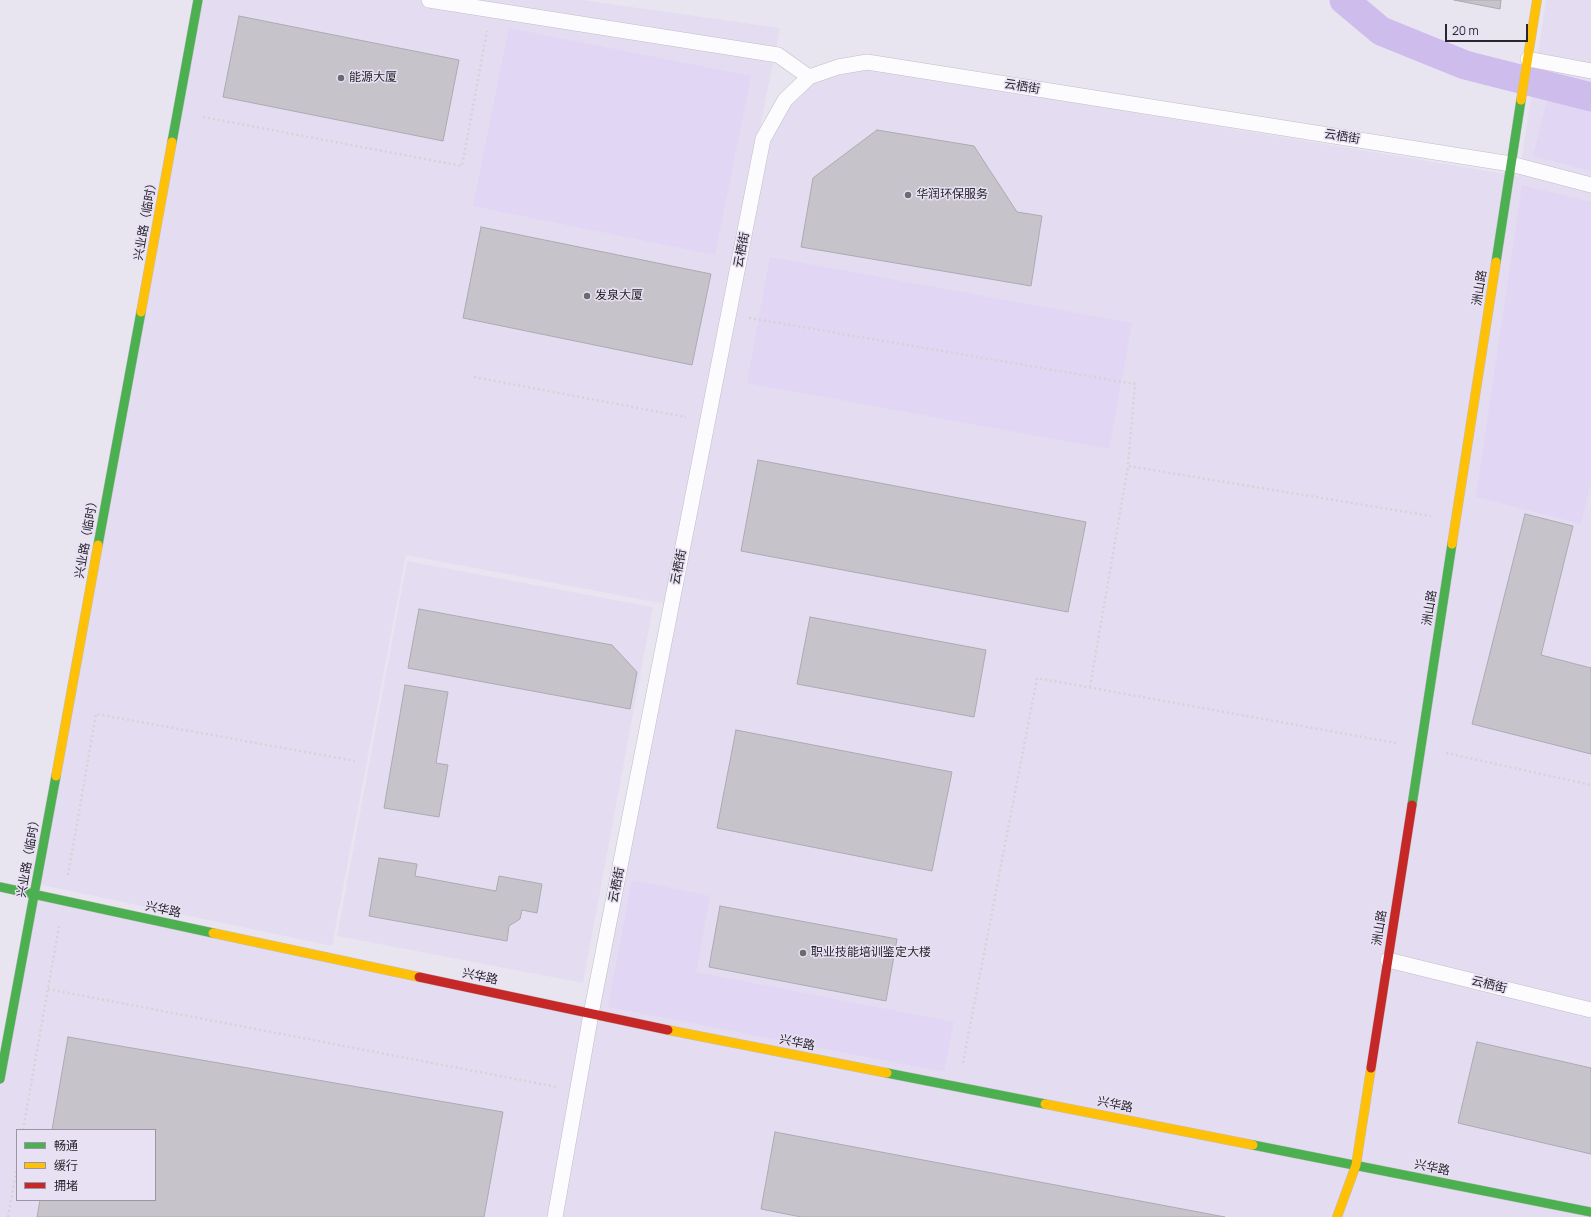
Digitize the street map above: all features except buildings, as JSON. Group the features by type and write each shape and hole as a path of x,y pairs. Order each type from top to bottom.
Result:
{"street":[{"name":"兴业路（临时）","path":"0,1079 198,0"},
{"name":"洲山路","path":"1338,1217 1356,1165 1537,0"},
{"name":"兴华路","path":"0,887 591,1014 1591,1212"}],"lane":[{"path":"429,0 778,55 809,77"},
{"path":"1528,59 1591,71"},
{"name":"云栖街","path":"555,1217 591,1014 763,139 785,100 809,77 838,67 867,62 1511,164 1591,185"},
{"name":"云栖街","path":"1388,960 1591,1010"}],"path":[{"path":"198,116 462,166 491,10"},
{"path":"729,315 1136,384 1128,466 1090,687"},
{"path":"474,377 708,422"},
{"path":"1128,466 1456,521"},
{"path":"958,1087 1037,678 1420,747 1591,785"},
{"path":"24,1129 96,714 355,761"},
{"path":"48,989 577,1091"},
{"path":"8,1217 16,1173"}],"shaded area":[{"path":"198,0 582,0 780,28 665,604 406,555 332,946 32,883"},
{"path":"1546,0 1591,0 1591,1217 556,1217 768,139 794,101 816,80 868,69 1519,176"},
{"path":"509,28 751,76 715,255 473,206"},
{"path":"1547,100 1591,112 1591,171 1533,156"},
{"path":"1522,185 1591,202 1591,482 1581,524 1476,497"},
{"path":"770,257 1132,323 1109,449 747,383"},
{"path":"407,561 653,607 583,983 337,936"},
{"path":"632,880 710,896 696,972 954,1022 944,1072 608,1007"},
{"path":"34,895 591,1014 555,1217 0,1217 0,1082"}],"waterway":[{"path":"1344,0 1381,31 1465,65 1591,97"}],"traffic: fast":[{"path":"172,142 198,0"},
{"path":"1496,262 1521,100"},
{"path":"98,545 141,312"},
{"path":"1412,805 1452,544"},
{"path":"0,1079 56,776"},
{"path":"0,887 213,933"},
{"path":"887,1073 1045,1104"},
{"path":"1253,1145 1591,1212"}],"traffic: slow":[{"path":"1521,100 1537,0"},
{"path":"141,312 172,142"},
{"path":"1452,544 1496,262"},
{"path":"56,776 98,545"},
{"path":"213,933 419,977"},
{"path":"668,1030 887,1073"},
{"path":"1337,1217 1356,1165 1371,1068"},
{"path":"1045,1104 1253,1145"}],"traffic: jam":[{"path":"1371,1068 1412,805"},
{"path":"419,977 668,1030"}],"place":[{"name":"能源大厦","path":"341,78"},
{"name":"华润环保服务","path":"908,195"},
{"name":"发泉大厦","path":"587,296"},
{"name":"职业技能培训鉴定大楼","path":"803,953"}]}
